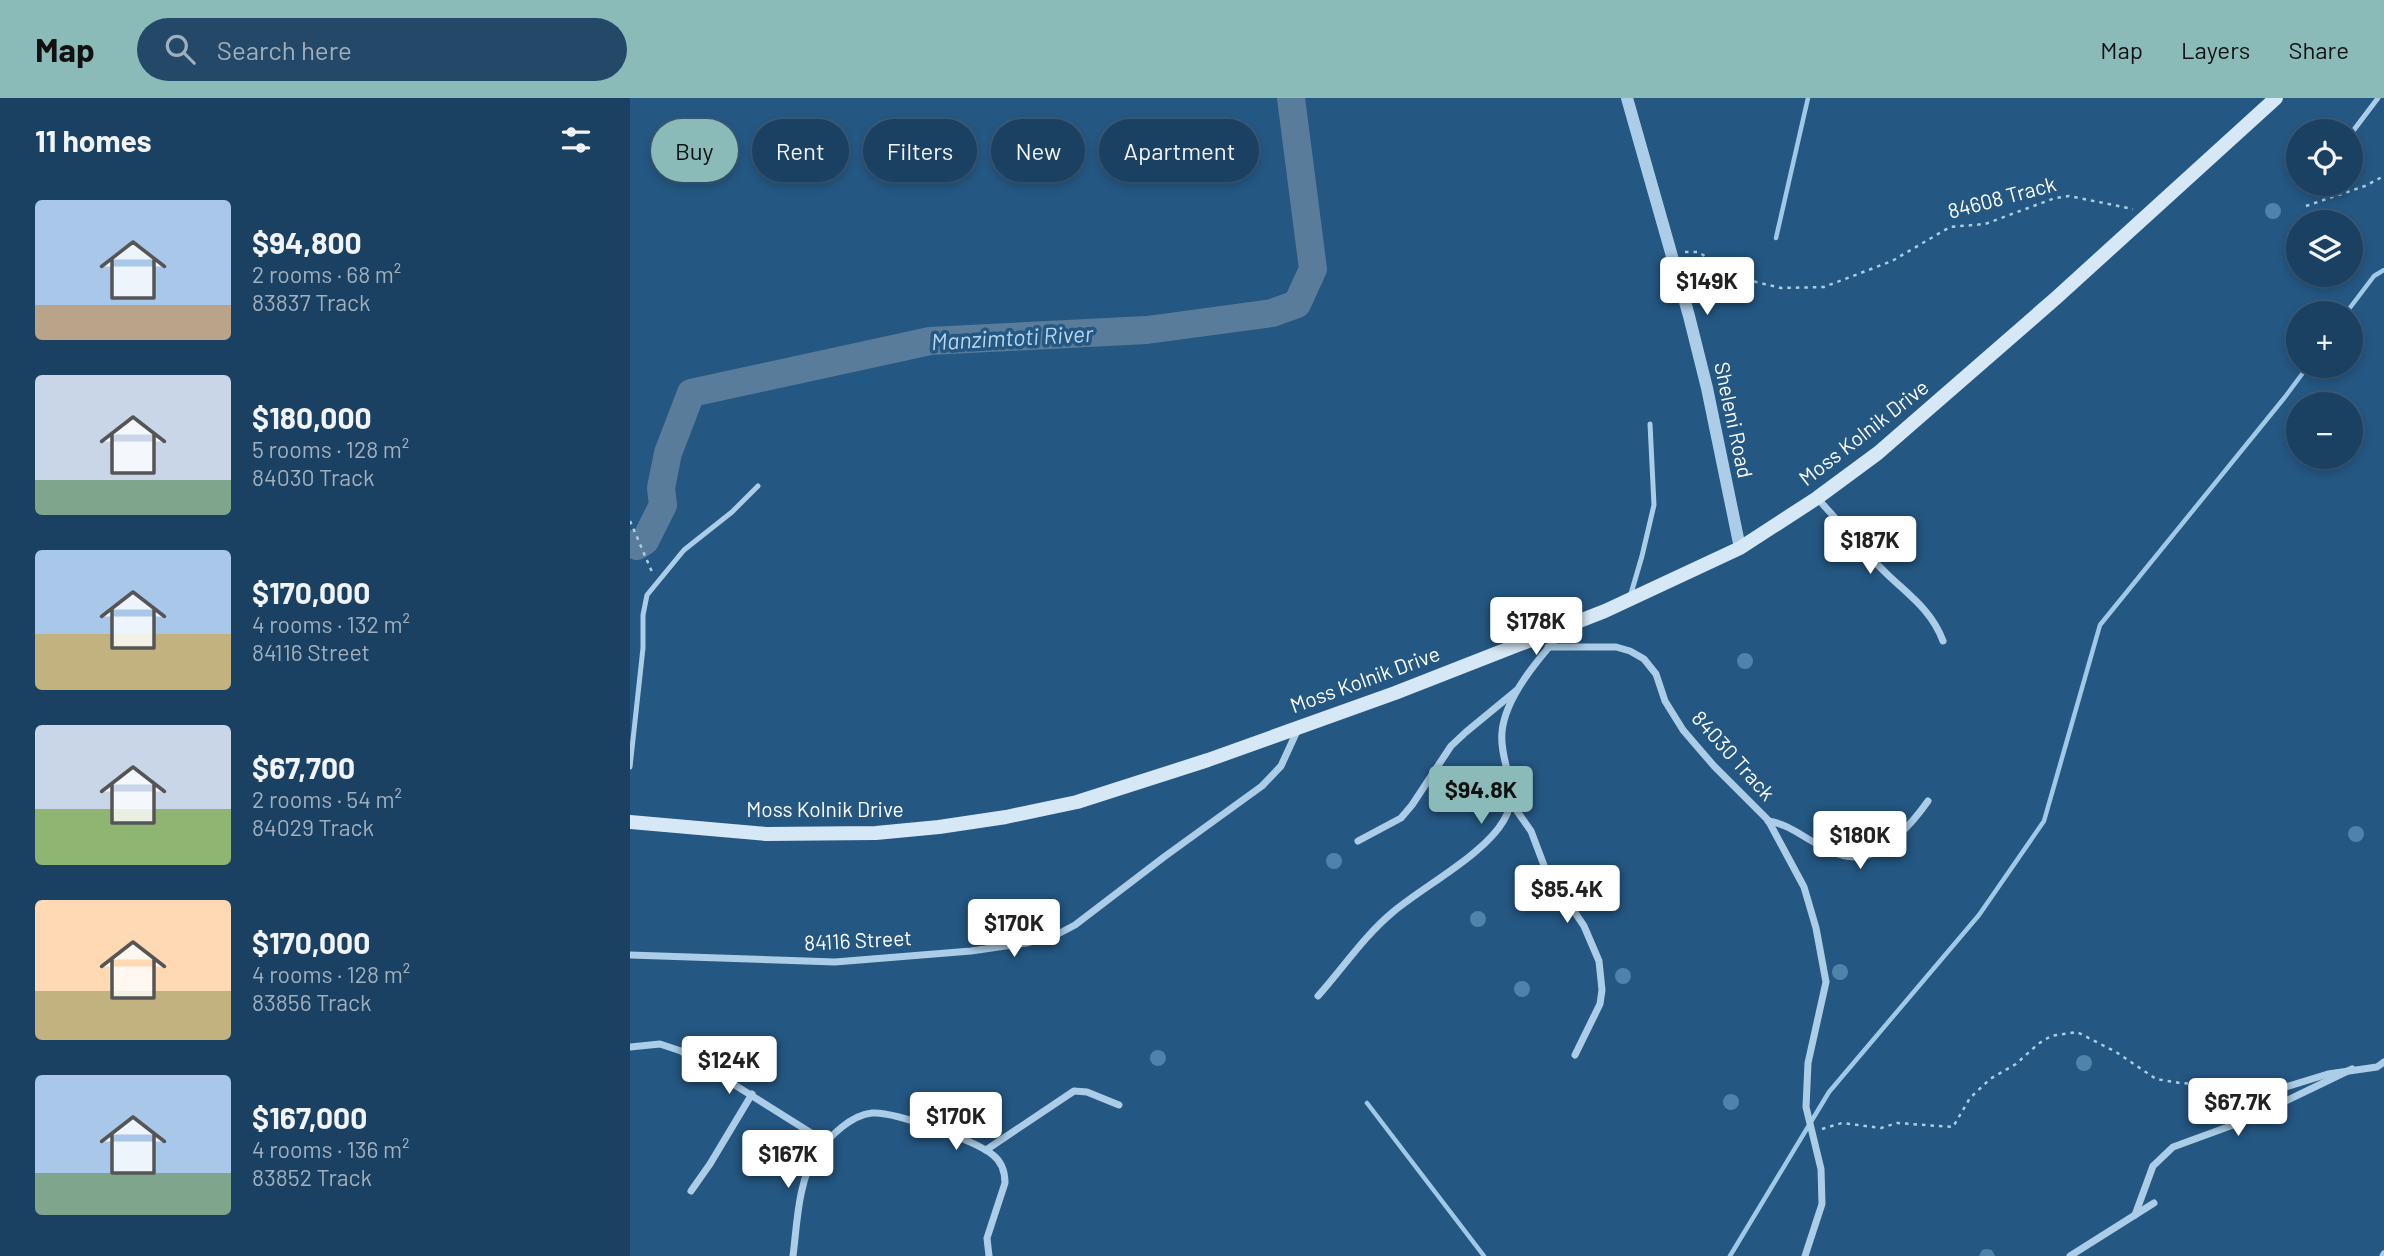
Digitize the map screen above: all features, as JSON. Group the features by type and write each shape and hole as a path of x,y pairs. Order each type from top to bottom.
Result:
{"main road":[{"name":"Moss Kolnik Drive","path":"630,822 766,834 876,833 1006,817 1077,802 1156,778 1299,727 1568,626 1629,600 1740,548 1817,498 1878,453 1952,391 2276,98"}],"street":[{"name":"Sheleni Road","path":"1627,98 1707,387 1740,548"},
{"path":"1817,498 1888,575 1924,608 1938,627 1942,641"},
{"path":"1568,626 1548,648 1520,688 1507,711 1502,730 1512,804 1531,831 1545,868 1584,926 1599,961 1602,990 1600,1004 1575,1055"},
{"name":"84030 Track","path":"1548,648 1616,648 1630,651 1644,659 1656,674 1665,701 1684,730 1714,766 1768,820 1809,900 1825,987 1808,1063 1806,1115 1821,1169 1822,1197 1805,1256"},
{"path":"1358,841 1401,818 1451,747 1520,688"},
{"name":"84116 Street","path":"630,956 835,962 971,951 1027,943 1056,935 1075,925 1262,786 1281,766 1299,727"},
{"path":"1768,820 1786,824 1840,855 1862,857 1881,848 1901,833 1928,801"},
{"path":"1318,996 1373,930 1416,893 1477,849 1502,823 1512,804"},
{"path":"630,1047 660,1044 681,1051 827,1143"},
{"path":"2286,1087 2352,1069 2377,1067 2384,1062"},
{"path":"2135,1215 2153,1166 2173,1147 2244,1121 2352,1069"},
{"path":"986,1150 1074,1091 1087,1092 1119,1105"},
{"path":"691,1191 752,1094"},
{"path":"793,1256 802,1188 816,1154 845,1124 857,1117 881,1113 920,1124 986,1150 998,1160 1005,1175 1002,1195 987,1238 989,1256"},
{"path":"2070,1256 2154,1203"}],"lane":[{"path":"2362,119 2378,98"},
{"path":"1629,600 1654,505 1650,424"},
{"path":"630,767 643,648 644,604 654,585 684,550 732,512 758,486"}],"path":[{"path":"2306,206 2365,186 2384,176"},
{"name":"84608 Track","path":"1671,253 1698,252 1731,272 1781,288 1824,287 1892,261 1950,228 1985,224 2055,198 2069,196 2151,213"},
{"path":"630,521 651,569 654,585"},
{"path":"1812,1132 1842,1123 1881,1128 1897,1123 1953,1127 1970,1098 1990,1079 2016,1064 2051,1036 2077,1032 2116,1052 2156,1079 2232,1087 2286,1087"}],"building":[{"path":"2273,203 2281,211 2273,219 2265,211"},
{"path":"1745,653 1751,655 1751,667 1745,669 1739,667 1737,661 1739,655"},
{"path":"2356,826 2362,828 2362,840 2356,842 2350,840 2348,834 2350,828"},
{"path":"1334,853 1340,855 1340,867 1334,869 1328,867 1326,861 1328,855"},
{"path":"1478,911 1484,913 1484,925 1478,927 1472,925 1470,919 1472,913"},
{"path":"1840,964 1846,966 1846,978 1840,980 1834,978 1832,972 1834,966"},
{"path":"1623,968 1629,970 1629,982 1623,984 1617,982 1615,976 1617,970"},
{"path":"1522,981 1528,983 1528,995 1522,997 1516,995 1514,989 1516,983"},
{"path":"1158,1050 1166,1058 1158,1066 1150,1058"},
{"path":"2084,1055 2090,1057 2090,1069 2084,1071 2078,1069 2076,1063 2078,1057"},
{"path":"1731,1094 1737,1096 1737,1108 1731,1110 1725,1108 1723,1102 1725,1096"},
{"path":"1982,1250 1992,1250 1995,1256 1979,1256"}],"waterway":[{"name":"Manzimtoti River","path":"630,544 637,546 645,541 663,505 661,488 668,453 691,393 930,341 1147,330 1272,313 1297,304 1313,269 1291,98"},
{"path":"1776,238 1808,98"},
{"path":"2355,301 2374,276 2384,270"},
{"path":"1730,1256 1829,1092 1979,915 2044,821 2100,625 2299,378"},
{"path":"1367,1103 1484,1256"}]}
